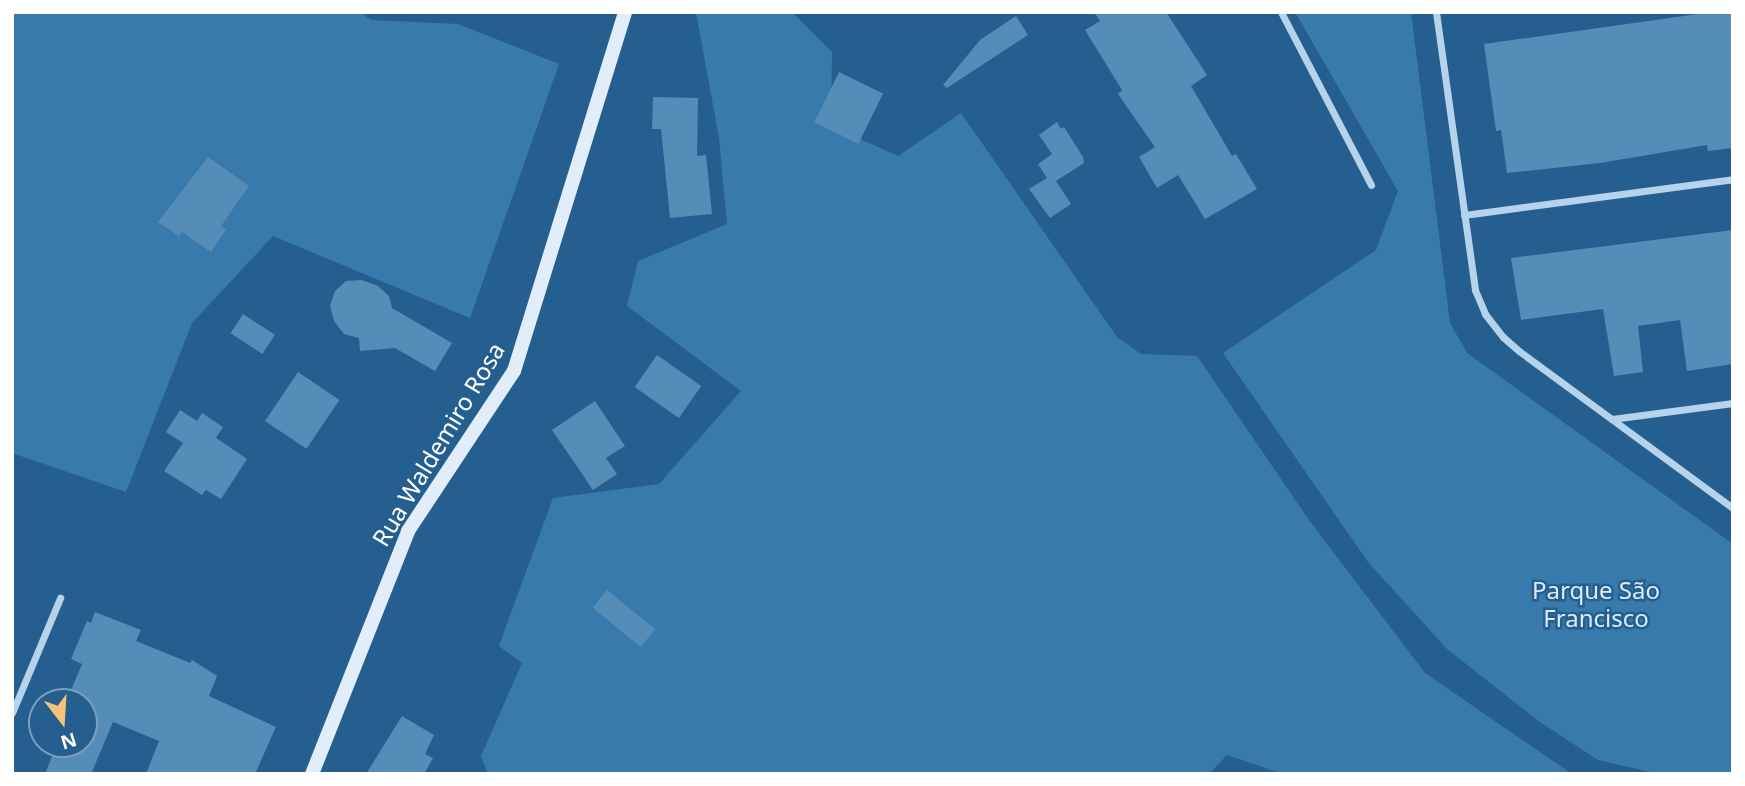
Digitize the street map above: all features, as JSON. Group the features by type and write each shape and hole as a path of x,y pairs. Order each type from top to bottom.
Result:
{"street":[{"name":"Rua Waldemiro Rosa","path":"312,774 408,531 514,371 625,12"},
{"path":"1282,12 1371,185"},
{"path":"1436,12 1475,290 1485,314 1503,337 1519,351 1733,508"},
{"path":"1464,215 1733,179"},
{"path":"1611,419 1733,403"},
{"path":"12,713 60,598"}],"green space":[{"path":"12,12 360,12 371,20 458,24 559,64 470,318 273,236 192,323 126,492 12,453"},
{"path":"696,12 792,12 832,52 831,126 898,156 961,113 1117,337 1141,354 1197,356 1309,520 1425,673 1572,774 1283,774 1227,755 1209,774 488,774 481,756 522,663 499,646 553,498 659,484 741,391 627,306 638,261 727,224 719,138"},
{"name":"Parque São Francisco","path":"1295,12 1411,12 1450,323 1467,353 1733,544 1733,774 1659,774 1598,760 1537,720 1447,649 1368,562 1223,353 1376,250 1398,191"}],"building":[{"path":"1094,12 1166,12 1207,75 1191,86 1232,156 1236,154 1257,189 1205,219 1178,175 1157,188 1139,157 1155,147 1118,94 1122,90 1085,30 1100,21"},
{"path":"1712,12 1733,12 1733,148 1708,151 1707,145 1600,163 1507,173 1501,130 1496,131 1484,44"},
{"path":"1016,16 1028,35 947,88 943,85 980,40"},
{"path":"839,72 883,93 858,144 814,122"},
{"path":"653,97 698,98 697,156 706,155 712,214 670,218 661,129 652,129"},
{"path":"1057,122 1061,129 1064,127 1084,163 1056,181 1071,204 1050,218 1029,189 1047,178 1038,164 1052,154 1039,135"},
{"path":"208,157 249,186 221,226 226,229 211,252 182,232 179,236 158,222"},
{"path":"1733,230 1733,364 1687,371 1680,320 1638,326 1643,372 1614,376 1603,309 1521,320 1511,258"},
{"path":"362,280 378,286 389,296 392,308 452,343 435,371 395,348 360,351 359,338 344,334 334,321 330,306 335,291 346,281"},
{"path":"243,314 275,335 262,354 230,333"},
{"path":"657,355 701,386 679,418 635,387"},
{"path":"298,372 339,400 306,449 265,421"},
{"path":"595,401 625,446 606,458 617,474 593,490 552,430"},
{"path":"180,410 197,421 202,413 223,427 216,438 247,459 221,499 206,490 202,495 164,471 183,443 166,432"},
{"path":"607,590 655,629 641,647 593,608"},
{"path":"95,612 141,630 136,641 190,663 192,660 217,676 209,696 276,727 255,774 146,774 159,741 113,722 98,757 98,688 72,688 82,664 71,659 87,621 91,623"},
{"path":"402,716 434,735 425,754 433,758 424,774 366,774"},
{"path":"51,758 98,758 91,774 45,774"}]}
